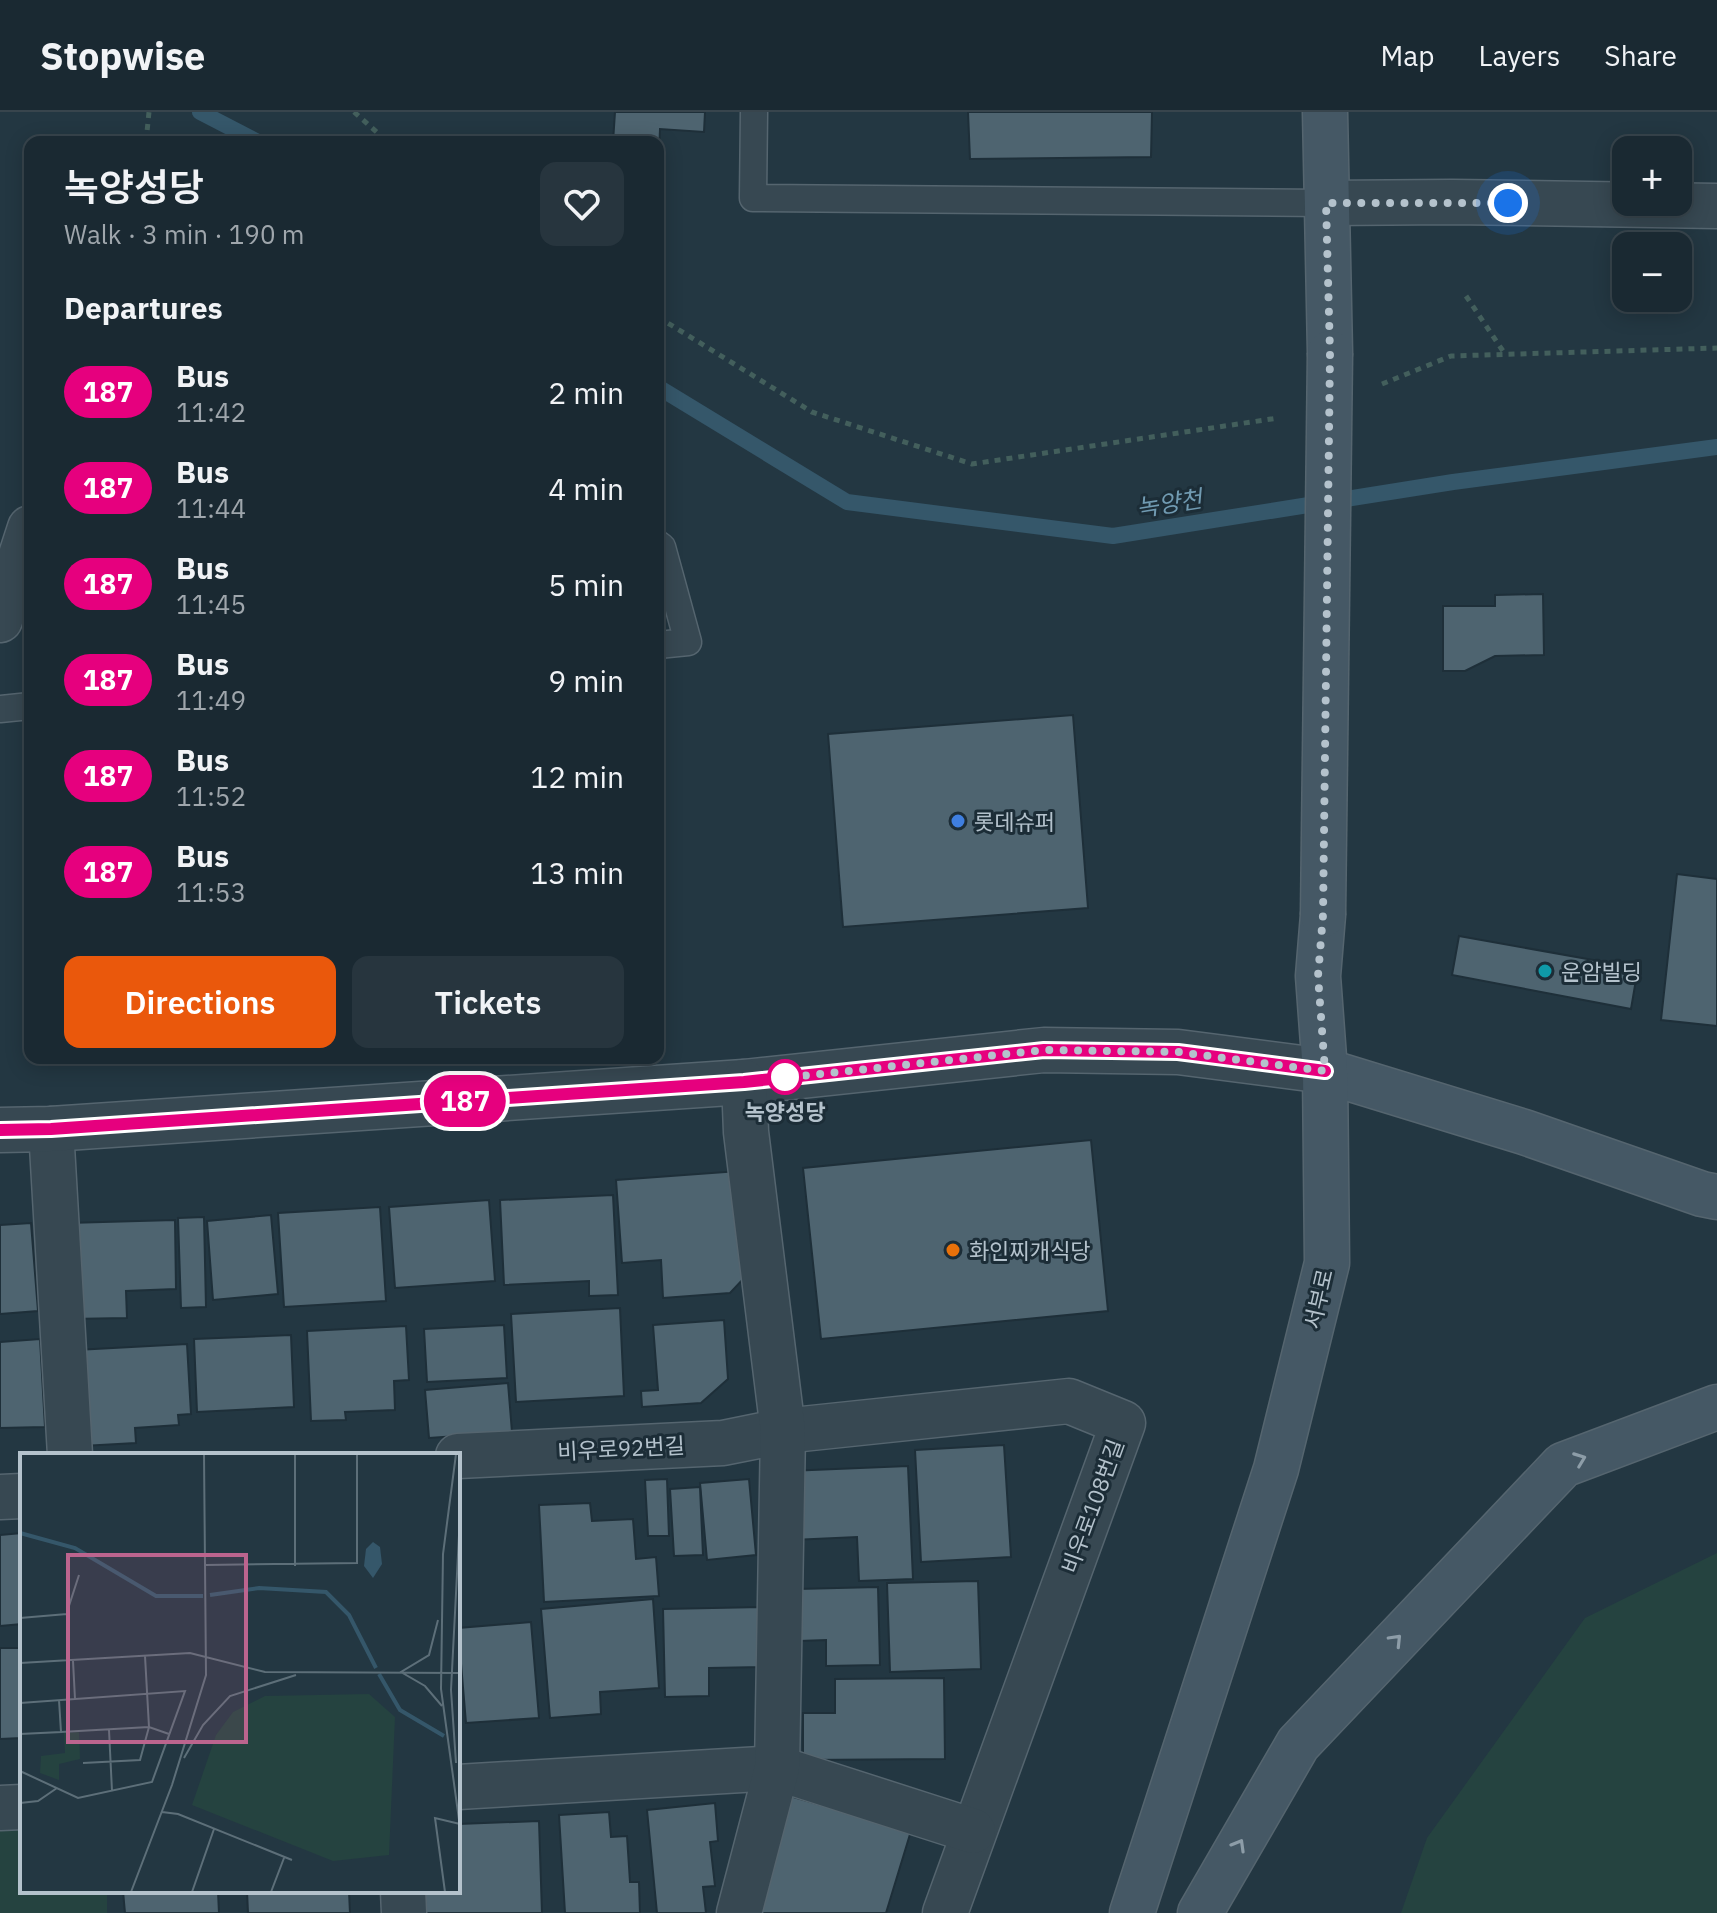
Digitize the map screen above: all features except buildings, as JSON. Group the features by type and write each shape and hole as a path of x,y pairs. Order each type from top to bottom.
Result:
{"street":[{"name":"서부로","path":"1132,1913 1276,1469 1327,1263 1325,1071 1318,976 1323,915 1330,353 1325,112"},
{"path":"1326,203 1717,206"},
{"path":"4,597 24,544"},
{"path":"0,1130 744,1082 1044,1050 1178,1052 1325,1071 1524,1132 1717,1197"},
{"path":"739,1913 777,1768 783,1431 746,1132 744,1082"},
{"path":"51,1129 70,1453"},
{"name":"비우로108번길","path":"783,1431 1069,1401 1123,1423 945,1913"},
{"path":"1200,1913 1298,1744 1563,1465 1717,1407"},
{"name":"비우로92번길","path":"460,1456 723,1443 783,1431"},
{"path":"0,1497 20,1496"},
{"path":"460,1787 777,1768 973,1831"},
{"path":"0,1808 20,1807"},
{"path":"403,1893 404,1913"}],"lane":[{"path":"754,112 753,198 1326,203"},
{"path":"664,554 688,642 664,644"},
{"path":"0,709 24,707"}],"path":[{"path":"147,136 149,112"},
{"path":"354,112 381,136"},
{"path":"1466,296 1505,354"},
{"path":"664,321 812,412 972,464 1285,417"},
{"path":"1382,384 1451,356 1717,348"}],"green space":[{"path":"1717,1553 1717,1913 1401,1913 1427,1838 1585,1618"},
{"path":"20,1823 20,1893 107,1893 107,1913 0,1913 0,1824"}],"waterway":[{"name":"녹양천","path":"200,112 246,136"},
{"name":"녹양천","path":"664,391 847,502 1113,536 1453,482 1717,447"}],"bus line":[{"name":"187","path":"0,1130 744,1082 1044,1050 1178,1052 1325,1071"}],"place":[{"name":"롯데슈퍼","path":"958,821"},
{"name":"운암빌딩","path":"1545,971"},
{"name":"녹양성당","path":"785,1077"},
{"name":"화인찌개식당","path":"953,1250"}],"route":[{"path":"785,1077 774,1079 1044,1050 1178,1052 1325,1071 1318,976 1323,915 1330,353 1326,203 1508,203"}]}
